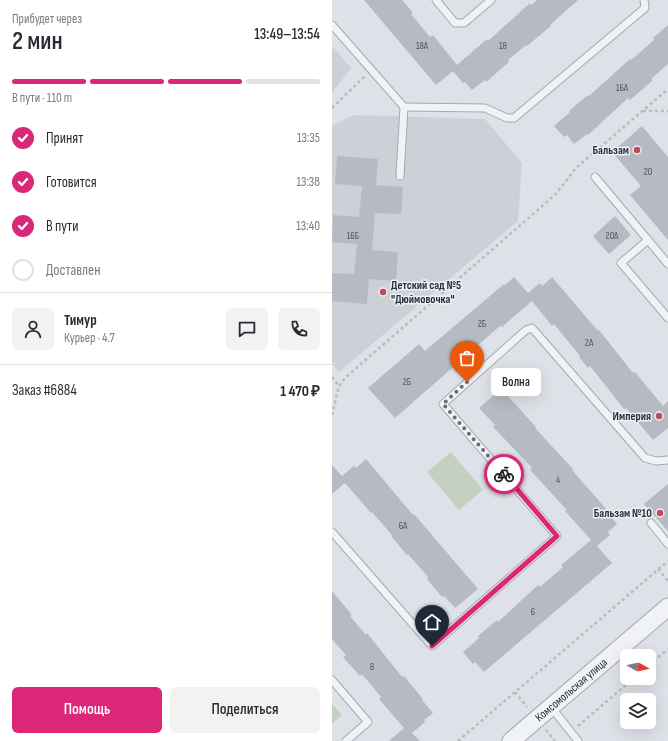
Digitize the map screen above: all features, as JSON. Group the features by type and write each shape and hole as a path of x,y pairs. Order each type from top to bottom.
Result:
{"street":[{"name":"Комсомольская улица","path":"511,741 668,607"}],"lane":[{"path":"436,0 456,23 464,23 491,0"},
{"path":"404,107 485,108 507,118 514,118 645,8 644,0"},
{"path":"332,25 404,107 400,176"},
{"path":"595,177 668,264"},
{"path":"648,240 621,263 668,318"},
{"path":"332,532 432,646 557,536 443,404 526,330 532,328 645,458 656,461 668,460"},
{"path":"651,523 668,544"},
{"path":"332,680 368,722 346,741"},
{"path":"551,707 578,741"}],"path":[{"path":"332,108 371,70"},
{"path":"332,415 339,386 346,377 556,194 576,168 668,89"},
{"path":"643,111 668,111"},
{"path":"332,377 339,386"},
{"path":"458,741 668,562"},
{"path":"658,570 668,581"},
{"path":"656,659 668,649"},
{"path":"571,732 626,685"}],"shaded area":[{"path":"332,46 351,68 332,93"},
{"name":"Детский сад №5 \"Дюймовочка\"","path":"353,115 485,119 522,163 518,221 339,372 332,363 332,126"}],"green space":[{"path":"451,452 483,490 459,510 427,472"},
{"path":"332,704 342,715 332,724"}],"building":[{"path":"364,0 402,0 413,13 411,14 430,37 433,35 457,65 487,39 488,41 530,3 531,5 537,0 578,0 550,25 551,26 508,60 509,62 486,82 485,80 472,90 465,82 463,83 453,71 436,85"},
{"path":"668,25 668,64 651,79 653,80 630,100 628,98 588,135 587,134 574,144 567,135 564,137 554,126 570,112 569,111 588,95 589,96 630,59 631,60 654,40 653,38"},
{"path":"642,126 668,157 668,240 630,195 641,186 612,152"},
{"path":"337,156 378,159 376,185 403,187 401,214 375,213 372,250 398,252 396,281 369,279 367,304 332,301 332,273 354,274 357,244 332,242 333,215 359,217 362,186 335,184"},
{"path":"615,216 631,235 609,254 593,236"},
{"path":"514,277 528,293 540,283 542,286 552,277 598,331 599,330 633,373 635,372 663,406 668,401 668,428 653,440 626,408 625,410 590,366 588,368 554,324 552,326 532,301 502,327 500,326 460,363 459,362 395,418 368,388 419,344 425,351"},
{"path":"501,389 573,469 572,470 608,511 607,512 617,524 608,532 610,535 597,546 612,563 484,672 475,662 473,664 463,652 479,638 478,636 497,620 498,622 538,585 540,587 563,567 561,565 591,540 565,511 567,510 530,470 532,468 493,427 495,425 479,408"},
{"path":"366,459 478,589 455,608 444,596 442,597 427,579 428,577 345,483 332,494 332,465 342,476 354,466 356,468"},
{"name":"Бальзам №10","path":"668,484 668,531 644,504"},
{"path":"332,591 352,615 350,616 366,635 367,633 402,677 404,676 433,713 412,733 420,741 389,741 404,728 379,699 381,697 362,674 360,676 343,657 346,655 332,639"}],"way so far":[{"path":"467,382 443,404 504,474"}],"place":[{"name":"Бальзам","path":"637,150"},
{"name":"Детский сад №5 \"Дюймовочка\"","path":"383,292"},
{"name":"Волна","path":"467,382"},
{"name":"Империя","path":"659,416"},
{"name":"Бальзам №10","path":"660,513"}],"route":[{"path":"432,646 557,536 504,474"}]}
